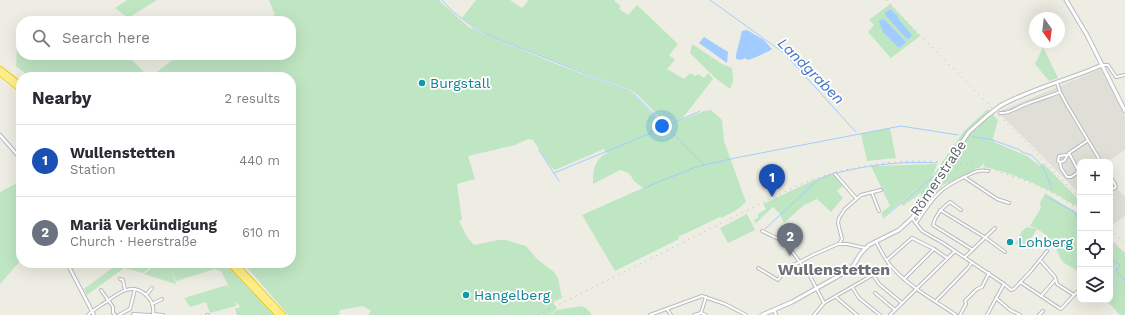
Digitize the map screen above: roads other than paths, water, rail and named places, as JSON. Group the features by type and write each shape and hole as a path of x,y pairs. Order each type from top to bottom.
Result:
{"highway":[{"path":"0,68 16,81"},
{"path":"0,74 16,86"},
{"path":"234,268 283,315"},
{"path":"239,268 268,301"},
{"path":"273,306 278,315"}],"main road":[{"path":"1066,0 1087,35 1125,111"},
{"path":"1093,70 1097,65 1098,57"},
{"name":"Römerstraße","path":"762,315 790,303 849,270 865,248 875,241 899,230 922,206 969,132 1000,106 1026,93 1093,70 1102,65"}],"street":[{"path":"1102,65 1108,65 1116,77 1125,75"},
{"path":"1057,83 1060,92 1087,141 1099,159"},
{"path":"1000,113 1006,113 1060,92"},
{"path":"0,135 16,153"},
{"path":"1068,154 1078,170 1077,173 1071,178 1067,177 1061,168 1058,157 1068,154 1087,141"},
{"path":"1060,162 1064,161 1068,154"},
{"path":"916,223 932,198 947,185 977,170 988,171"},
{"path":"835,174 856,198"},
{"path":"964,177 996,199 1008,203"},
{"path":"1113,181 1116,187 1113,190"},
{"path":"838,244 842,239 839,227 839,218 845,210 856,198 863,194 881,190"},
{"path":"872,193 879,211"},
{"path":"961,210 950,202 940,210 935,217 933,225 973,250"},
{"path":"940,210 986,238 1005,252"},
{"path":"912,218 922,231 965,257 1012,290 1047,251"},
{"path":"965,257 995,228"},
{"path":"762,231 785,242 801,261 824,303"},
{"path":"887,260 912,238 947,258"},
{"path":"875,241 890,265 904,279 916,289 956,315"},
{"path":"758,268 778,280 788,266 838,244 847,244 865,248"},
{"path":"904,279 934,250"},
{"path":"890,315 955,251"},
{"path":"1040,260 1055,277 1057,284 1074,296"},
{"path":"936,301 972,262"},
{"path":"814,315 824,303 890,265"},
{"path":"70,268 94,315"},
{"path":"960,315 966,304 965,301 977,289 982,287 989,273"},
{"path":"873,275 879,284 902,303"},
{"path":"122,279 125,290"},
{"path":"1041,296 1055,280"},
{"path":"1020,282 1061,309 1077,292"},
{"path":"987,315 1004,284"},
{"path":"852,287 859,298 880,315"},
{"path":"146,295 152,288"},
{"path":"88,315 108,300 125,290 135,289 146,295 152,304 152,315"},
{"path":"135,289 130,309 133,314 164,315"},
{"path":"101,290 113,307 113,313 115,315"},
{"path":"875,293 895,310"},
{"path":"650,315 698,296 702,296 746,315"},
{"path":"694,315 701,312 706,297"},
{"path":"836,297 857,315"},
{"path":"996,298 1010,310 1020,315"},
{"path":"152,304 162,299"},
{"path":"667,308 670,315"},
{"path":"119,315 130,309"},
{"path":"774,310 776,315"},
{"path":"1039,315 1043,311"},
{"path":"701,312 706,315"}],"water":[{"path":"890,9 897,15 899,20 912,35 909,39 906,38 886,16 885,13"},
{"path":"884,19 906,42 899,48 883,32 879,21"},
{"path":"747,30 764,40 772,49 748,60 745,58 741,60 736,59 742,31"},
{"path":"704,37 728,52 727,63 699,43"}],"waterway":[{"path":"442,0 451,10 473,27"},
{"name":"Landgraben","path":"710,0 784,53 856,132"},
{"path":"473,28 631,92 704,165"},
{"path":"554,173 651,133 651,131 654,132 700,111"},
{"path":"644,188 696,167 901,126 958,135"},
{"name":"Landgraben","path":"972,137 990,139 1029,154 1039,162 1051,188"},
{"path":"539,150 559,181"},
{"path":"765,229 819,179 825,176 879,165 914,162 937,163"},
{"path":"883,218 933,177"},
{"name":"Landgraben","path":"1047,197 1075,212 1077,218"},
{"name":"Landgraben","path":"1113,260 1120,265 1116,271 1125,281"}],"railway":[{"path":"886,0 1077,195"},
{"path":"538,315 790,189 826,175 863,166 900,162 938,162 975,166 1012,176 1047,190 1077,208"},
{"path":"1112,231 1125,244"}],"place":[{"name":"Burgstall","path":"422,83"},
{"name":"Wullenstetten","path":"772,197"},
{"name":"Lohberg","path":"1010,242"},
{"name":"Mariä Verkündigung","path":"790,256"},
{"name":"Hangelberg","path":"466,295"}],"district":[{"name":"Wullenstetten","path":"834,269"}]}
